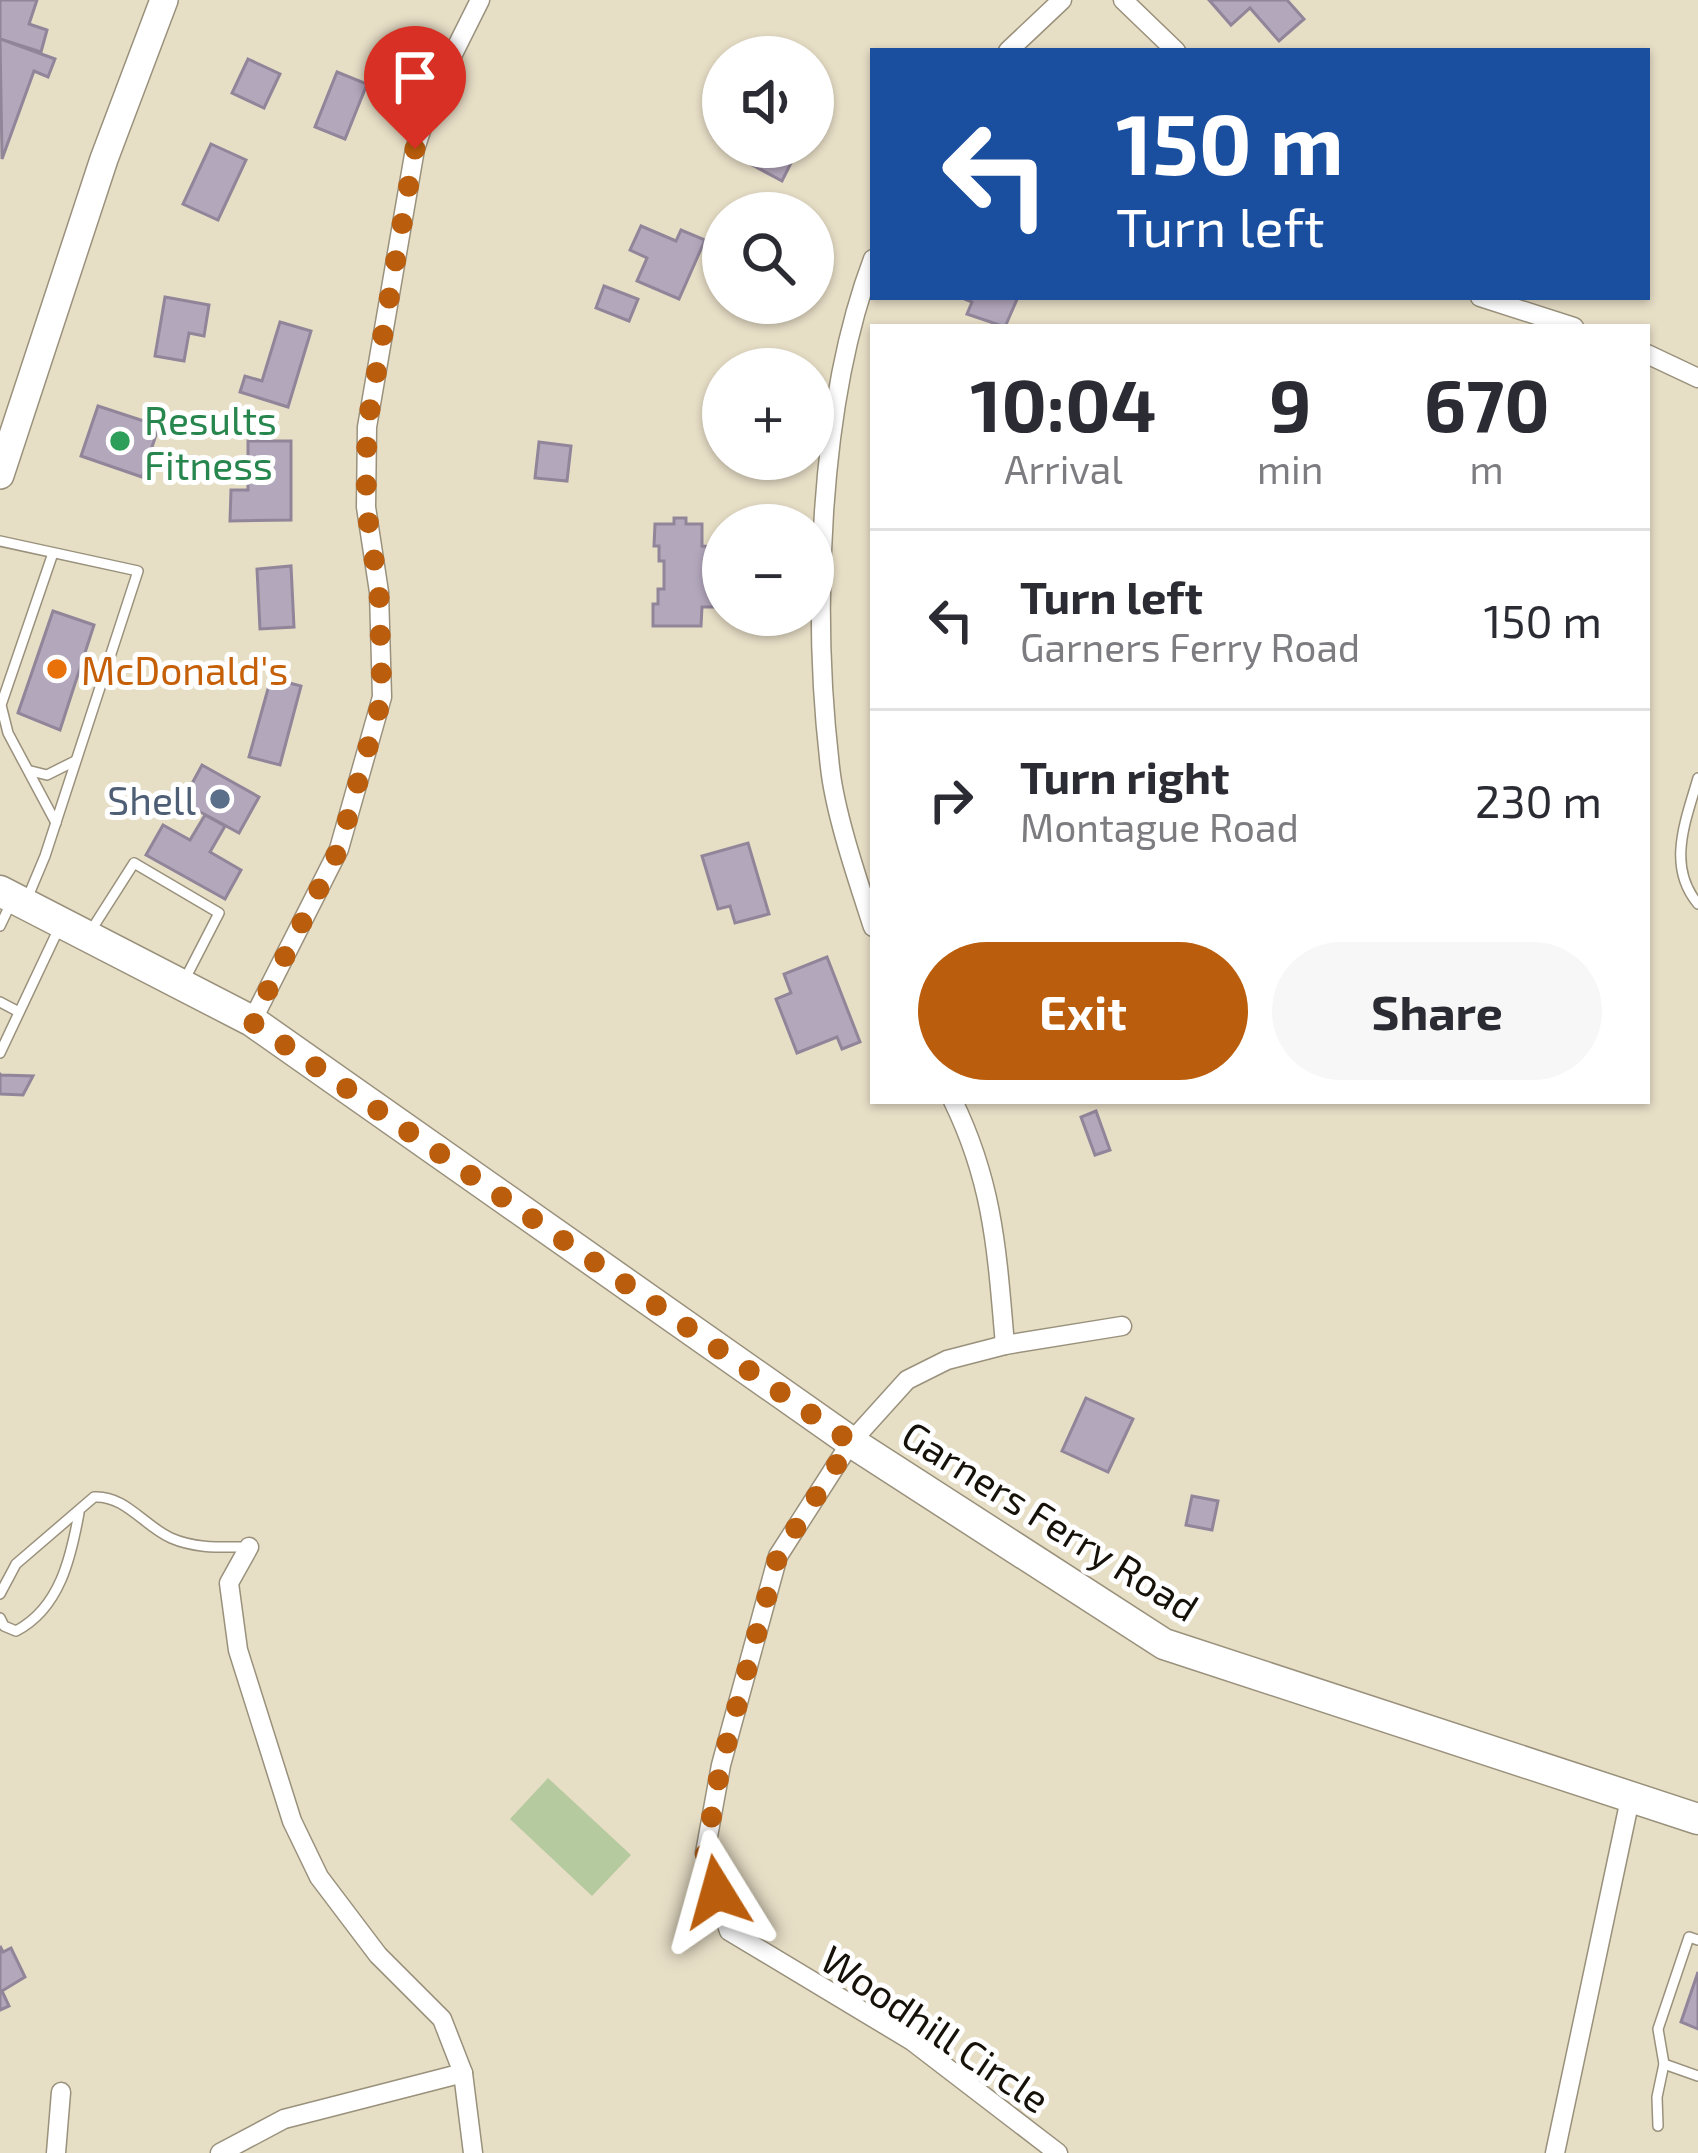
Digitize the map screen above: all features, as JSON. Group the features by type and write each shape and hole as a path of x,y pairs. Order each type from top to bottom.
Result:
{"main road":[{"path":"0,475 7,427 164,0"},
{"name":"Garners Ferry Road","path":"10,905 74,929 252,1022 851,1442 1164,1644 1698,1819"}],"street":[{"path":"252,1022 339,849 382,698 379,592 366,507 367,427 415,149 434,92 480,0"},
{"path":"1011,48 1062,0"},
{"path":"1123,0 1174,48"},
{"path":"870,267 829,439 821,647 830,772 870,916"},
{"path":"1489,300 1565,324"},
{"path":"1650,355 1698,378"},
{"path":"954,1104 976,1149 995,1225 1005,1345"},
{"name":"Woodhill Circle","path":"1058,2153 912,2042 729,1931 705,1853 721,1765 778,1556 851,1442 907,1380 947,1360 1005,1345 1122,1326"},
{"path":"249,1547 230,1583 238,1650 292,1821 320,1877 378,1955 442,2019 464,2073 473,2153"},
{"path":"1555,2153 1630,1798"},
{"path":"220,2153 284,2119 464,2073"},
{"path":"56,2153 61,2092"}],"lane":[{"path":"0,541 138,571 56,823 10,905"},
{"path":"53,553 1,705 2,720 56,823"},
{"path":"26,768 35,775 47,775 76,761"},
{"path":"1698,778 1679,843 1689,893 1698,904"},
{"path":"0,1053 19,1012 74,929 134,863 219,913 182,985"},
{"path":"0,1003 19,1012"},
{"path":"0,1618 4,1626 16,1631 28,1625 61,1584 85,1502 104,1496 121,1502 170,1537 197,1546 249,1547"},
{"path":"0,1594 16,1564 79,1513"},
{"path":"1658,2126 1657,2097 1664,2064 1658,2029 1689,1937 1698,1940"},
{"path":"1664,2064 1698,2076"}],"green space":[{"path":"548,1778 631,1855 592,1896 510,1819"}],"building":[{"path":"0,0 37,0 29,24 47,30 41,52 0,39"},
{"path":"1209,0 1287,0 1304,19 1279,41 1250,8 1231,25"},
{"path":"0,39 55,59 48,77 34,71 2,159"},
{"path":"248,59 280,74 264,108 232,93"},
{"path":"337,72 367,84 345,139 315,127"},
{"path":"211,144 246,160 218,220 183,204"},
{"path":"758,168 788,168 782,181"},
{"path":"641,226 676,241 681,230 702,239 679,299 637,281 647,258 630,250"},
{"path":"604,286 638,299 629,321 596,308"},
{"path":"165,297 209,305 204,336 189,333 184,361 155,356"},
{"path":"967,300 1017,300 1006,324 967,314 972,302"},
{"path":"280,322 311,331 288,407 240,392 245,376 262,381"},
{"name":"Results Fitness","path":"98,406 159,426 142,477 81,456"},
{"path":"248,441 291,441 291,520 230,521 231,490 248,490"},
{"path":"539,442 571,446 567,481 535,478"},
{"path":"674,518 686,518 686,524 702,524 701,626 653,626 653,604 658,604 658,589 664,589 664,561 659,561 659,546 654,546 655,524 674,524"},
{"path":"291,566 294,627 260,629 257,569"},
{"name":"McDonald's","path":"53,611 94,625 60,730 18,713"},
{"path":"271,678 301,686 280,765 249,757"},
{"name":"Shell","path":"202,765 259,797 239,833 182,802"},
{"path":"205,815 225,826 210,852 241,870 225,899 146,855 163,825 190,840"},
{"path":"748,843 769,914 735,923 730,906 718,909 702,856"},
{"path":"827,957 860,1042 842,1049 837,1037 797,1053 776,999 791,993 784,974"},
{"path":"0,1074 33,1076 23,1095 0,1094"},
{"path":"1096,1111 1110,1150 1095,1155 1081,1117"},
{"path":"1086,1398 1133,1419 1108,1472 1062,1451"},
{"path":"1192,1496 1218,1501 1212,1530 1186,1525"},
{"path":"0,1946 3,1952 11,1948 25,1977 2,1991 9,2006 0,2010"},
{"path":"1698,1972 1698,2029 1681,2022"}],"place":[{"name":"Results Fitness","path":"120,441"},
{"name":"McDonald's","path":"57,669"},
{"name":"Shell","path":"220,799"}],"route":[{"path":"415,149 367,427 366,507 379,592 382,698 339,849 252,1022 851,1442 778,1556 721,1765 705,1853 717,1892"}]}
